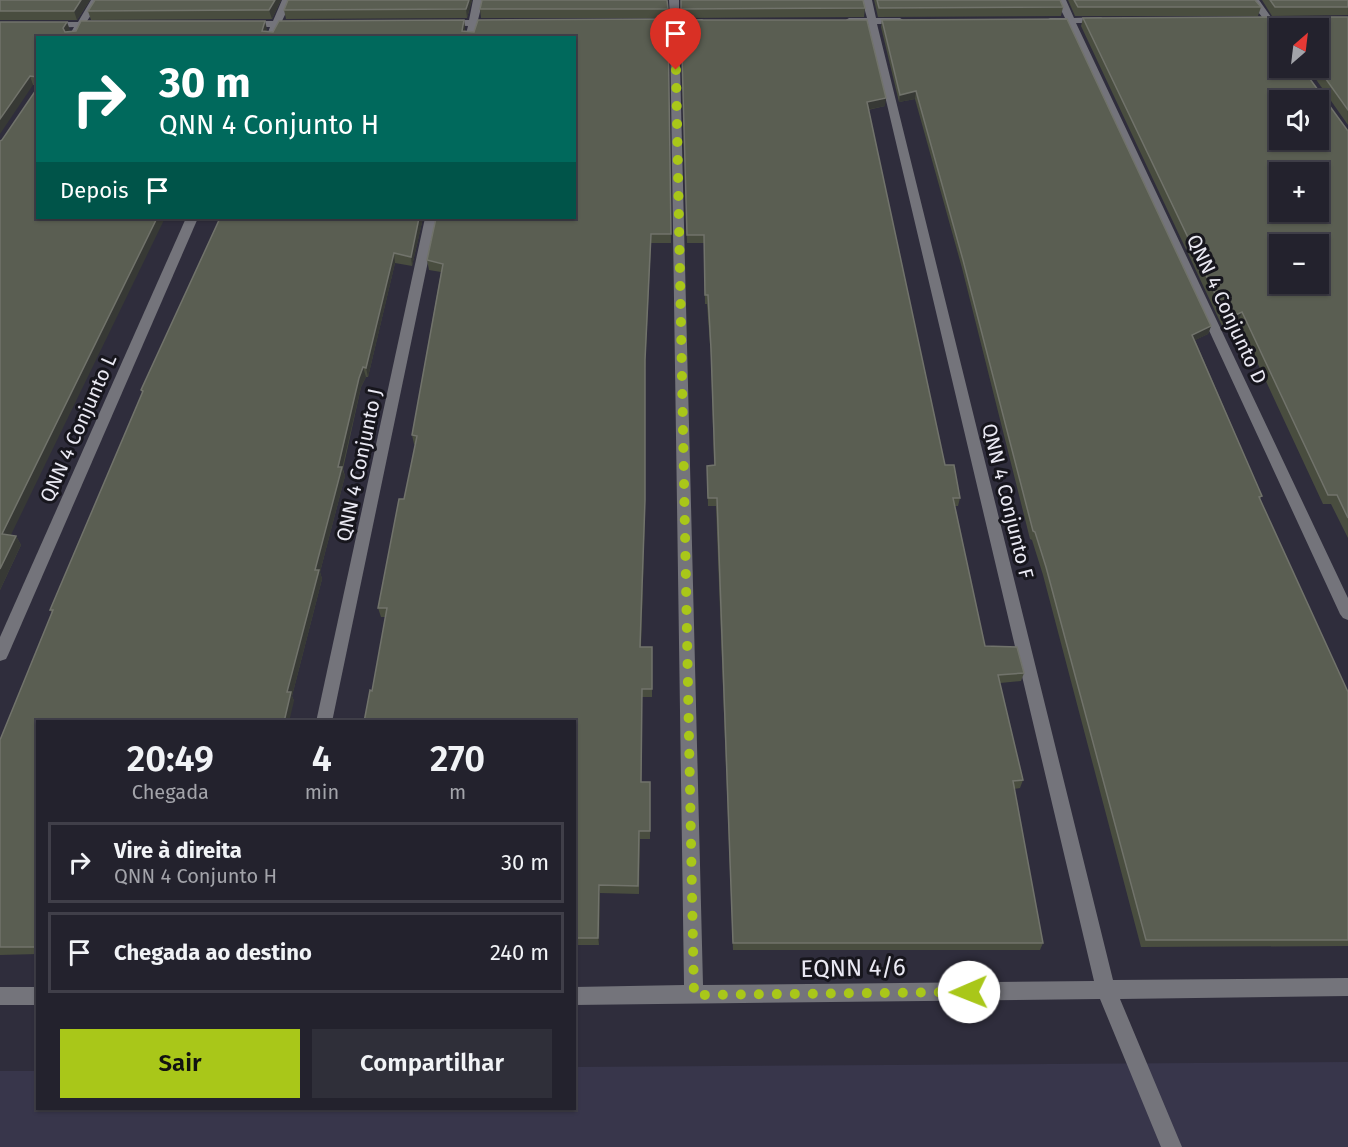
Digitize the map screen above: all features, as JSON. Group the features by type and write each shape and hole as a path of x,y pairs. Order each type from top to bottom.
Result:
{"street":[{"path":"73,36 96,0"},
{"path":"271,36 287,0"},
{"path":"470,36 478,0"},
{"path":"674,0 694,995"},
{"name":"QNN 4 Conjunto F","path":"867,0 1106,990 1172,1147"},
{"name":"QNN 4 Conjunto D","path":"1061,0 1348,614"},
{"path":"1254,0 1268,20"},
{"path":"1036,21 1117,20"},
{"path":"1245,20 1268,20"},
{"path":"837,21 907,21"},
{"path":"639,22 710,22"},
{"path":"438,23 508,23"},
{"path":"34,25 115,24"},
{"path":"230,24 311,24"},
{"name":"QNN 4 Conjunto L","path":"0,655 192,219"},
{"name":"QNN 4 Conjunto J","path":"324,720 431,219"},
{"name":"EQNN 4/6","path":"576,996 1348,987"},
{"path":"0,996 36,996"}],"shaded area":[{"path":"1348,1062 1348,1147 0,1147 0,1071 36,1071 36,1110 576,1110 576,1067"}],"building":[{"path":"0,0 81,0 74,11 0,11"},
{"path":"95,0 275,0 269,10 88,11"},
{"path":"288,0 469,0 466,9 284,10"},
{"path":"482,0 667,0 668,9 480,9"},
{"path":"681,0 863,0 865,8 681,9"},
{"path":"877,0 1060,0 1063,7 879,8"},
{"path":"1074,0 1255,0 1261,7 1078,7"},
{"path":"1270,0 1348,0 1348,7 1275,7"},
{"path":"1268,17 1269,78 1309,78 1318,90 1269,90 1269,150 1329,150 1329,105 1348,131 1348,518 1337,495 1328,495 1242,312 1227,319 1083,18"},
{"path":"1348,17 1348,110 1325,78 1329,78 1329,18 1284,18"},
{"path":"668,19 671,234 651,234 645,360 645,500 640,647 652,647 652,689 642,689 641,782 650,782 650,831 639,831 638,886 599,885 598,938 576,938 576,720 364,720 387,608 378,608 399,499 404,499 417,436 412,435 443,264 427,260 436,219 576,219 576,36 36,36 36,77 30,76 0,119 0,22 67,22 63,28 65,32 76,31 81,21 265,21 262,31 273,32 279,21 464,20 462,31 474,32 478,20"},
{"path":"1067,19 1211,326 1192,335 1262,496 1259,497 1348,692 1348,940 1146,940 1046,567 1033,531 963,260 916,91 900,95 882,20"},
{"path":"681,20 867,20 886,98 867,102 945,465 954,465 960,498 953,498 985,646 1017,647 1024,673 998,675 1023,780 1013,781 1043,943 733,943 717,498 708,498 707,466 715,465 708,295 705,295 704,235 687,235"},
{"path":"36,90 36,219 157,219 2,534 16,536 0,569 0,141"},
{"path":"220,219 419,219 411,257 394,253 366,368 363,367 359,378 338,467 342,467 315,570 319,570 287,692 291,692 284,720 36,720 36,947 0,947 0,740 53,610 50,610 143,391 141,390"}],"route":[{"path":"676,70 694,995 969,992"}]}
